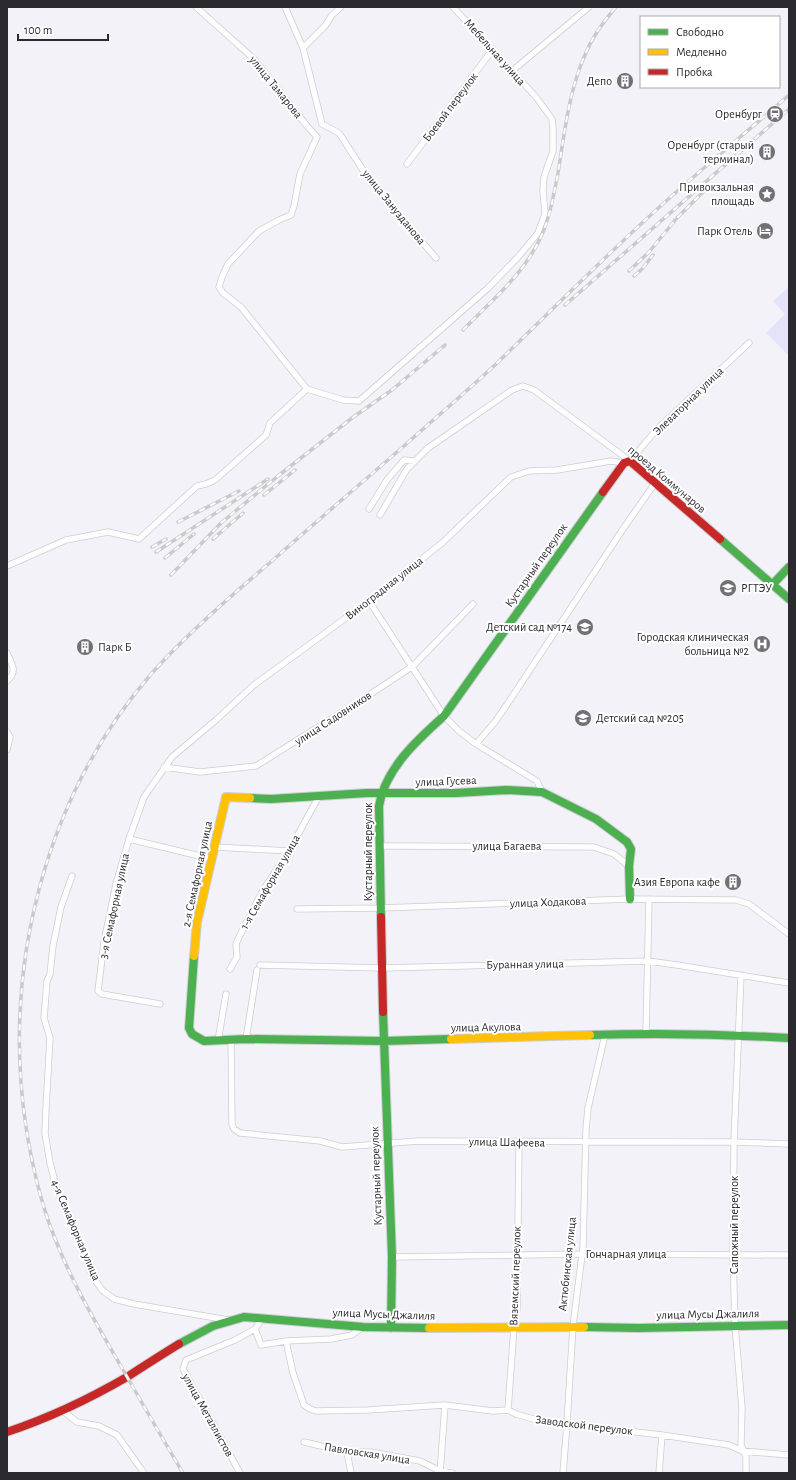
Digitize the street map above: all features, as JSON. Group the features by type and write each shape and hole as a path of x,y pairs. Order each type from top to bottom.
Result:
{"street":[{"name":"улица Тамарова","path":"196,7 254,59 317,137"},
{"path":"7,566 66,540 108,532 139,539 197,486 214,480 266,436 270,423 307,389 241,307 223,293 219,287 228,264 259,231 291,215 300,174 322,124 303,48 285,7"},
{"path":"303,48 326,26 332,15 341,7"},
{"name":"Мебельная улица","path":"307,389 343,400 359,401 487,289 520,256 538,233 545,214 543,190 544,178 553,151 554,138 552,119 536,97 453,7"},
{"path":"512,71 589,7"},
{"name":"Боевой переулок","path":"407,164 493,49"},
{"name":"улица Занузданова","path":"322,124 339,133 372,184 436,258"},
{"name":"Элеваторная улица","path":"627,462 657,429 749,343"},
{"name":"проезд Коммунаров","path":"414,461 428,448 512,390 523,386 534,390 545,396 655,483 789,599"},
{"path":"368,509 387,480 404,460 414,461"},
{"path":"380,515 407,469 414,461"},
{"name":"Виноградная улица","path":"164,767 172,757 216,720 254,685 369,601 442,543 511,477 529,472 557,470 611,461 627,462"},
{"name":"Кустарный переулок","path":"391,1328 392,1257 383,1041 378,806 381,793 405,754 419,738 444,716 627,462"},
{"path":"476,744 495,722 655,483"},
{"path":"772,585 789,567"},
{"path":"369,601 413,666 444,716 459,731 476,744 537,781 542,792"},
{"name":"улица Садовников","path":"164,767 200,772 256,766 360,702 413,666 473,604"},
{"path":"7,653 14,670 13,676 7,681"},
{"path":"7,732 10,737 7,750"},
{"name":"3-я Семафорная улица","path":"160,1004 102,994 98,991 104,942 116,884 129,839 144,797 164,767"},
{"name":"улица Гусева","path":"226,797 270,799 381,793 456,793 506,790 542,792 596,819 627,842 631,849 629,866"},
{"name":"1-я Семафорная улица","path":"230,969 237,957 236,944 262,892 289,851 319,796"},
{"name":"2-я Семафорная улица","path":"189,1028 197,922 226,797"},
{"path":"129,839 212,859"},
{"name":"улица Багаева","path":"379,846 594,847 614,854 629,866"},
{"path":"214,847 289,851"},
{"path":"629,866 630,899"},
{"name":"4-я Семафорная улица","path":"72,876 61,907 53,946 50,974 46,981 44,1018 50,1038 46,1133 50,1163 57,1190 94,1277 102,1290 114,1299 134,1304 228,1320"},
{"name":"улица Ходакова","path":"297,910 630,899 736,900 749,904 789,934"},
{"path":"646,1033 649,899"},
{"name":"Буранная улица","path":"246,1039 258,968 382,968 648,962 789,983"},
{"name":"Сапожный переулок","path":"741,975 734,1142 733,1255 735,1325 742,1408 741,1448 746,1457 746,1473"},
{"path":"218,1041 226,994"},
{"name":"улица Акулова","path":"189,1028 192,1034 204,1041 246,1039 383,1041 646,1033 739,1035 789,1038"},
{"name":"Актюбинская улица","path":"563,1473 573,1326 583,1254 588,1108 605,1035"},
{"name":"улица Шафеева","path":"231,1040 232,1124 234,1129 240,1133 320,1141 342,1147 418,1141 734,1142 789,1144"},
{"name":"Вяземский переулок","path":"508,1410 516,1310 519,1142"},
{"name":"Гончарная улица","path":"392,1257 583,1254 789,1255"},
{"name":"улица Мусы Джалиля","path":"7,1432 31,1424 110,1386 197,1333 228,1320 244,1317 391,1328 573,1326 638,1328 789,1325"},
{"path":"262,1319 255,1329 261,1345 286,1341 331,1339 352,1335 363,1327"},
{"name":"улица Металлистов","path":"240,1473 183,1369 186,1360 235,1340 255,1329"},
{"name":"Заводской переулок","path":"286,1341 293,1373 304,1406 310,1410 368,1410 445,1405 493,1411 508,1410 540,1421 662,1435 741,1448"},
{"path":"440,1472 445,1405"},
{"path":"62,1410 77,1422 99,1426 117,1435 144,1473"},
{"path":"659,1473 662,1435"},
{"name":"Павловская улица","path":"304,1442 347,1452 371,1452 420,1461 440,1472 452,1473"},
{"path":"741,1448 789,1455"},
{"path":"347,1452 351,1473"}],"shaded area":[{"path":"789,287 789,356 766,333 785,314 773,301"}],"railway":[{"path":"463,330 518,273 528,260 543,232 550,210 571,98 579,69 594,36 616,7"},
{"path":"183,1473 94,1320 77,1287 54,1236 37,1183 31,1155 26,1127 20,1067 21,1006 27,945 40,886 59,829 84,773 115,721 152,673 181,643 226,601 472,386 642,223 789,95"},
{"path":"565,305 789,109"},
{"path":"629,271 649,252 677,218 708,187"},
{"path":"634,276 642,269 653,255"},
{"path":"171,575 221,523 352,418 392,390 445,345"},
{"path":"264,495 295,470"},
{"path":"156,552 268,479"},
{"path":"178,522 239,491"},
{"path":"213,539 243,513"},
{"path":"165,558 194,534"},
{"path":"152,547 166,539"}],"traffic: fast":[{"path":"381,917 379,806 382,792 388,780 395,768 413,745 444,716 603,492"},
{"path":"720,539 789,599"},
{"path":"772,585 789,567"},
{"path":"250,798 271,799 367,793 456,793 506,790 542,792 596,819 627,842 631,849 629,866 630,899"},
{"path":"194,956 189,1028 192,1034 204,1041 246,1039 383,1041 451,1039"},
{"path":"383,1012 392,1257 391,1328"},
{"path":"590,1035 689,1034 789,1038"},
{"path":"179,1344 213,1326 244,1317 363,1327 429,1328"},
{"path":"584,1327 638,1328 789,1325"}],"traffic: slow":[{"path":"194,956 197,922 226,797 250,798"},
{"path":"451,1039 590,1035"},
{"path":"429,1328 584,1327"}],"traffic: jam":[{"path":"603,492 624,463 630,461 720,539"},
{"path":"381,917 383,1012"},
{"path":"7,1432 23,1427 68,1408 98,1393 127,1377 179,1344"}],"place":[{"name":"Депо","path":"625,81"},
{"name":"Оренбург","path":"775,114"},
{"name":"Оренбург (старый терминал)","path":"767,152"},
{"name":"Привокзальная площадь","path":"767,194"},
{"name":"Парк Отель","path":"765,231"},
{"name":"РГТЭУ","path":"728,588"},
{"name":"Детский сад №174","path":"585,627"},
{"name":"Городская клиническая больница №2","path":"762,644"},
{"name":"Парк Б","path":"85,647"},
{"name":"Детский сад №205","path":"583,718"},
{"name":"Азия Европа кафе","path":"733,882"}]}
